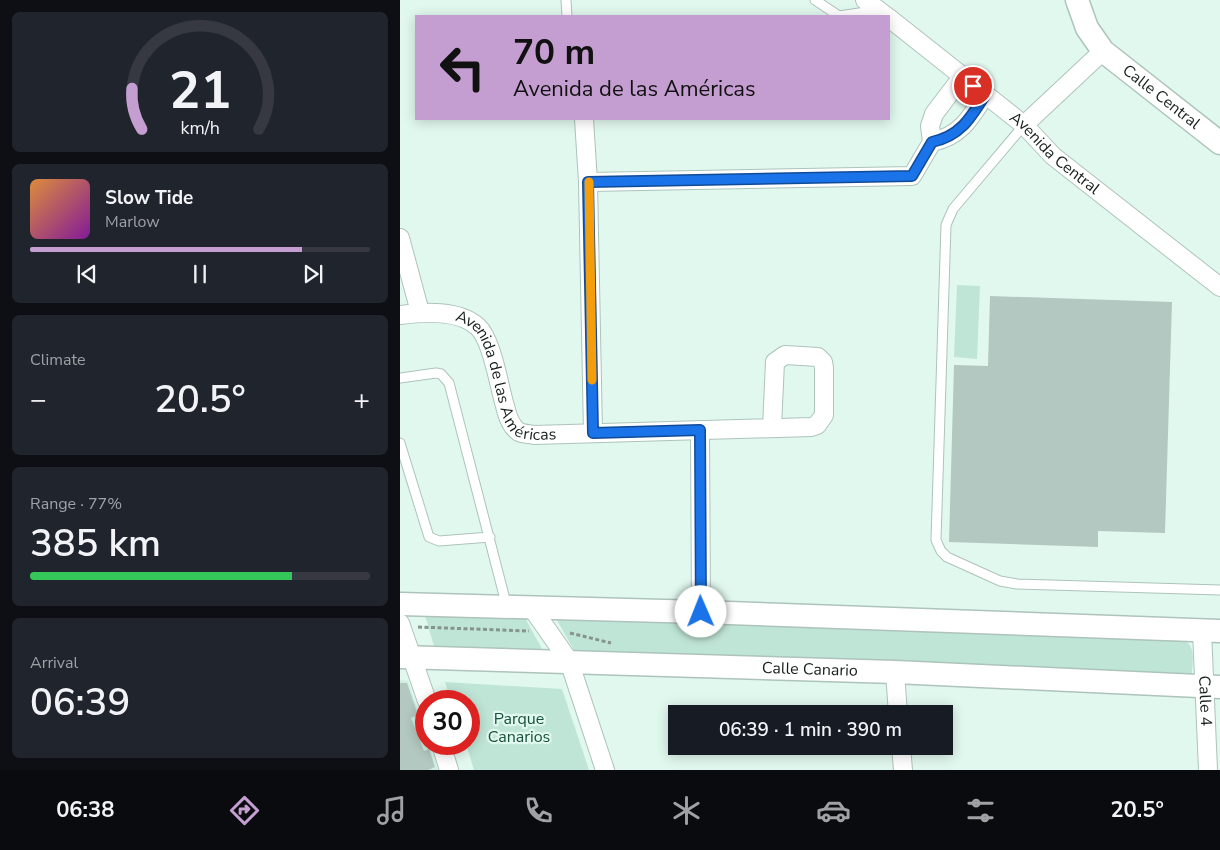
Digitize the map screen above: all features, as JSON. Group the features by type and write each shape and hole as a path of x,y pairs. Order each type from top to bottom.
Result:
{"street":[{"name":"Avenida Central","path":"864,0 884,15"},
{"path":"1024,125 1103,51 1087,28 1077,0"},
{"name":"Avenida Central","path":"890,20 1024,125 1052,156 1220,288"},
{"name":"Calle Central","path":"1103,51 1220,142"},
{"path":"588,182 912,176 932,142 930,126 934,114 962,77"},
{"path":"932,142 947,139 958,133 985,95"},
{"path":"584,120 588,182 593,433"},
{"path":"400,238 420,312 400,314"},
{"name":"Avenida de las Américas","path":"420,312 456,316 478,327 486,340 508,418 519,432 534,435 811,427 822,421 824,368 823,362 818,357 785,356 775,362 772,427"},
{"path":"700,430 701,612"},
{"path":"400,604 701,612 1211,631"},
{"path":"532,608 569,662 605,770"},
{"path":"400,623 406,658 422,690"},
{"name":"Calle 4","path":"1208,770 1212,687 1211,631"},
{"name":"Calle Canario","path":"406,658 895,672 1212,687"},
{"path":"895,672 897,705"},
{"path":"444,755 449,770"},
{"path":"901,755 902,770"}],"lane":[{"path":"566,0 567,15"},
{"path":"815,0 838,15"},
{"path":"1024,125 953,209 946,225 936,540 940,551 1000,580 1017,584 1220,590"},
{"path":"400,378 436,374 446,378 490,537 507,607"},
{"path":"400,443 429,537 439,541 490,537"}],"shaded area":[{"path":"400,680 408,681 415,702 415,755 433,755 438,770 400,770"}],"green space":[{"path":"957,285 980,286 977,359 954,357"},
{"path":"424,612 525,618 545,654 436,653"},
{"path":"555,617 1183,640 1192,650 1192,675 578,657"},
{"name":"Parque Canarios","path":"445,682 562,689 589,770 474,770 469,755 480,755 480,690 448,690"}],"building":[{"path":"990,296 1172,302 1165,533 1098,531 1098,547 949,542 954,365 988,366"},
{"path":"400,683 407,683 415,706 415,716 411,718 415,728 415,755 431,755 435,767 428,770 400,770"}],"slow traffic":[{"path":"589,182 592,380"}],"route":[{"path":"701,612 700,430 593,433 588,182 912,176 932,142 947,139 958,133 979,105 985,95 973,86"}]}
